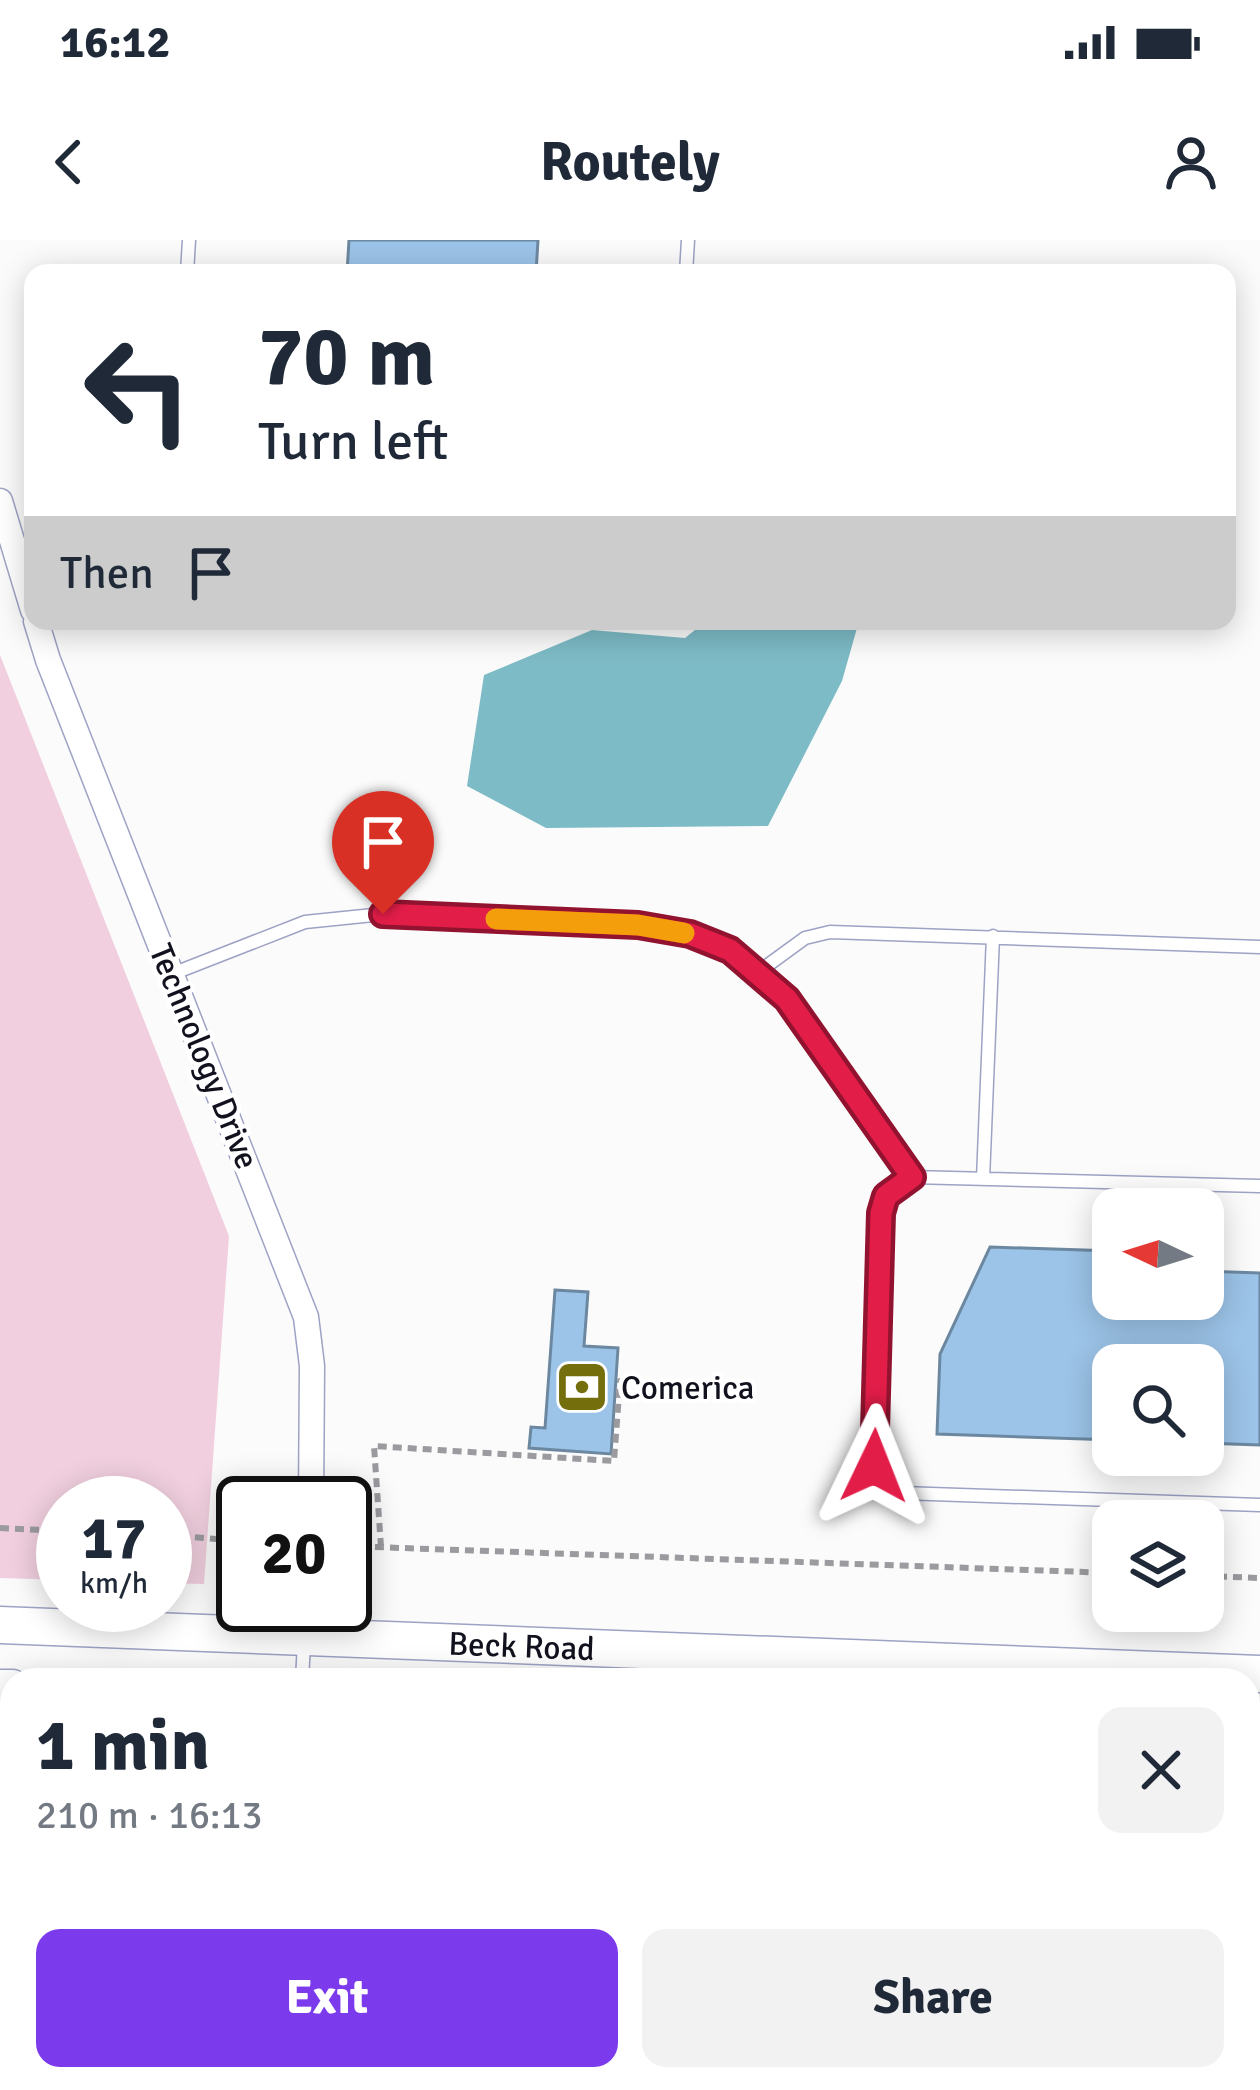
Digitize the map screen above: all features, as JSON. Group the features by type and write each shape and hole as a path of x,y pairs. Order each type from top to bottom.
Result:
{"main road":[{"name":"Beck Road","path":"0,1624 216,1621"},
{"name":"Beck Road","path":"372,1624 1154,1668"}],"street":[{"path":"0,501 24,575"},
{"name":"Technology Drive","path":"39,630 306,1317 312,1366 311,1476"}],"lane":[{"path":"172,974 305,922 383,914 638,925 690,934 730,950 787,999 912,1177"},
{"path":"757,974 806,938 830,932 1260,947"},
{"path":"983,1179 993,936"},
{"path":"1260,1186 912,1177 886,1196 881,1213 874,1466 885,1484 902,1493 1260,1504"},
{"path":"303,1668 304,1632"}],"path":[{"path":"381,1546 374,1446 614,1461 620,1381 645,1383"},
{"path":"0,1528 36,1530"},
{"path":"372,1546 1092,1572"},
{"path":"1224,1577 1260,1579"}],"shaded area":[{"path":"0,655 229,1236 204,1584 192,1584 192,1476 36,1476 36,1579 0,1578"}],"water":[{"path":"592,630 685,638 695,630 856,630 842,681 768,826 546,828 467,786 484,675"}],"building":[{"path":"349,240 538,240 537,264 348,264"},
{"path":"990,1247 1092,1250 1092,1320 1224,1320 1224,1272 1260,1273 1260,1445 1224,1444 1224,1344 1092,1344 1092,1439 937,1434 940,1354"},
{"name":"Comerica","path":"555,1290 588,1292 584,1346 618,1348 611,1454 529,1448 531,1427 545,1428"}],"slow traffic":[{"path":"496,919 638,925 684,933"}],"place":[{"name":"Comerica","path":"582,1387"}],"route":[{"path":"383,914 638,925 690,934 730,950 787,999 912,1177 886,1196 881,1213 874,1466"}]}
